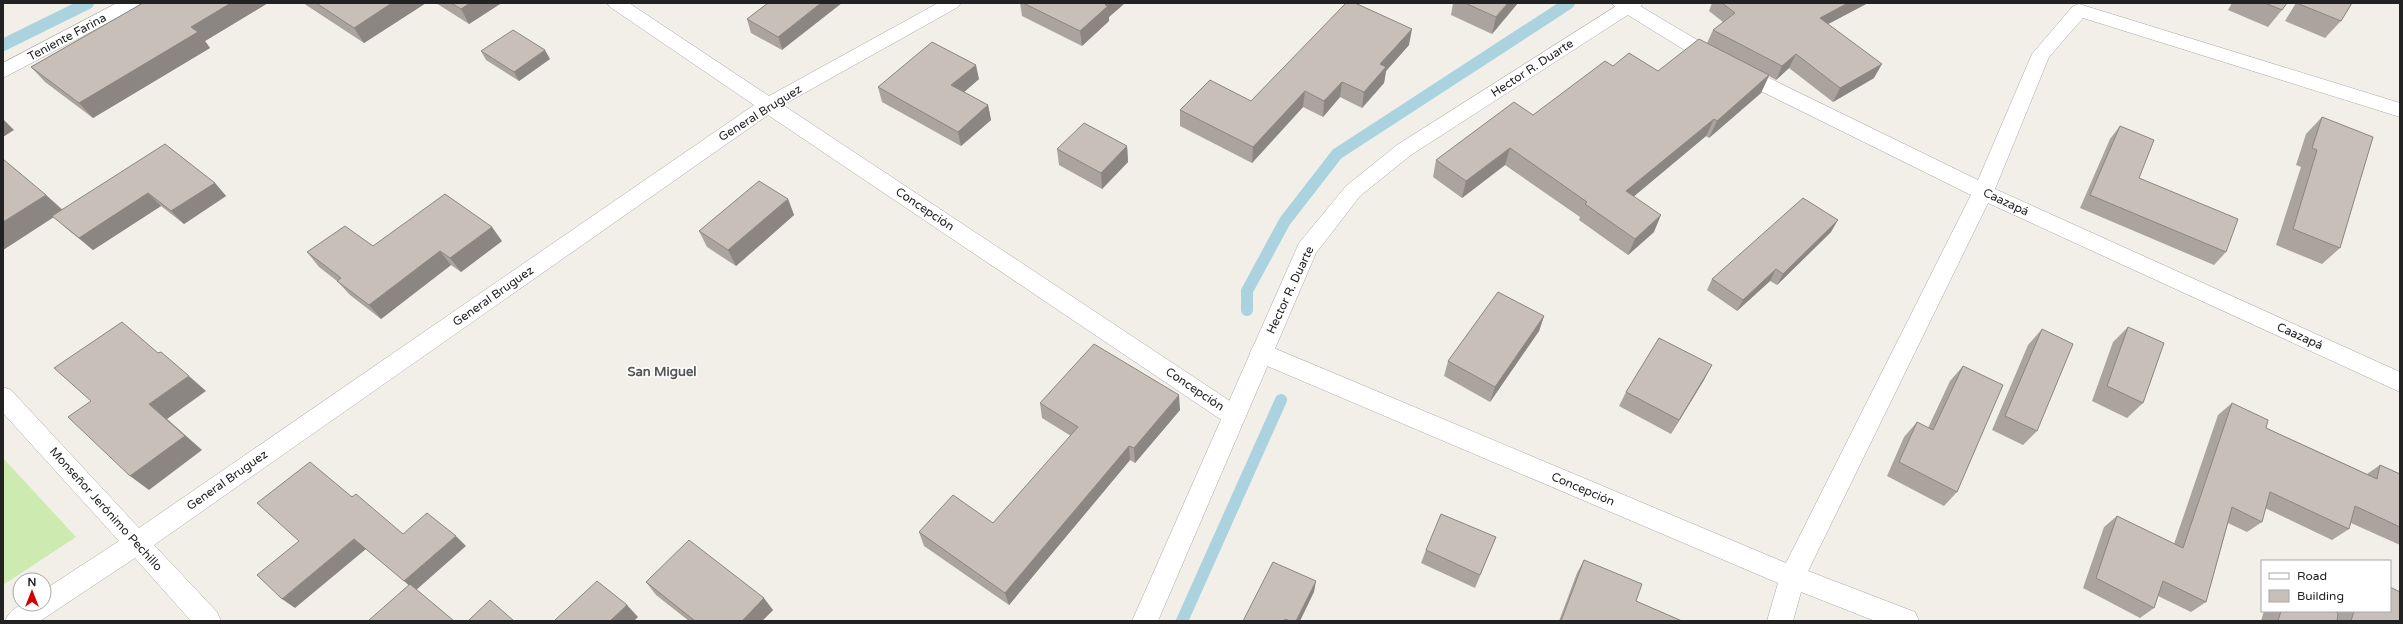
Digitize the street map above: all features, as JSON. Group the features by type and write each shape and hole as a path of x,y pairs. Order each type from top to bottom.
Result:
{"street":[{"name":"Teniente Farina","path":"3,71 132,3"},
{"name":"Concepción","path":"616,3 1234,416"},
{"name":"General Bruguez","path":"52,599 137,543 768,104 952,3"},
{"name":"Caazapá","path":"1628,4 1719,62 1984,192 2400,382"},
{"name":"Hector R. Duarte","path":"1145,621 1307,249 1352,191 1404,150 1628,4"},
{"path":"1780,621 1792,576 1984,192 2041,54 2079,10 2400,110"},
{"name":"Concepción","path":"1261,353 1792,576 1906,621"},
{"name":"Monseñor Jerónimo Pechillo","path":"3,397 208,621"},
{"name":"General Bruguez","path":"18,621 32,612"}],"green space":[{"path":"3,458 76,537 23,572 12,572 12,579 3,585"}],"building":[{"path":"143,3 231,3 191,27 198,32 79,103 31,67"},
{"path":"316,3 392,3 354,28"},
{"path":"451,3 470,3 461,9"},
{"path":"768,3 821,3 778,37 747,19"},
{"path":"1023,3 1108,3 1105,5 1108,6 1080,31"},
{"path":"1346,3 1355,3 1412,29 1380,64 1386,67 1364,92 1342,82 1324,101 1305,91 1253,147 1180,110 1210,80 1251,101"},
{"path":"1465,3 1508,3 1496,17"},
{"path":"1722,3 1848,3 1820,18 1882,64 1840,88 1796,54 1782,66 1713,30 1735,13"},
{"path":"2265,3 2287,3 2282,10"},
{"path":"2352,3 2341,21 2299,4"},
{"path":"513,30 545,50 514,72 481,51"},
{"path":"1699,39 1769,75 1717,121 1714,119 1626,191 1661,215 1635,239 1585,204 1587,202 1510,148 1466,181 1436,160 1514,102 1533,115 1605,61 1613,66 1629,53 1658,71"},
{"path":"932,42 976,65 951,85 988,105 958,132 878,87"},
{"path":"2322,117 2373,137 2340,248 2293,229 2317,150 2312,148"},
{"path":"1084,123 1127,146 1101,173 1057,149"},
{"path":"2120,126 2154,140 2139,178 2238,219 2226,252 2090,195"},
{"path":"165,144 215,183 171,211 148,193 79,238 52,216"},
{"path":"3,159 46,195 3,222"},
{"path":"759,181 788,199 728,250 699,231"},
{"path":"445,194 492,227 450,258 440,251 369,305 337,281 341,278 307,252 345,226 373,246"},
{"path":"1803,198 1838,220 1783,274 1776,269 1743,300 1712,279"},
{"path":"1498,292 1544,316 1495,387 1448,361"},
{"path":"122,322 158,353 161,352 189,376 149,404 185,436 130,476 68,417 91,401 54,368"},
{"path":"2128,327 2164,343 2143,403 2107,386"},
{"path":"2042,329 2073,344 2037,431 2005,416"},
{"path":"1659,338 1712,365 1679,420 1626,392"},
{"path":"1094,344 1179,395 1134,448 1129,446 1005,593 919,532 953,495 993,523 1078,427 1040,403"},
{"path":"1963,366 2003,385 1957,492 1899,462 1917,422 1933,430"},
{"path":"2232,403 2268,420 2266,428 2377,479 2380,465 2400,474 2400,527 2355,506 2349,529 2270,492 2262,522 2232,507 2206,602 2163,581 2154,608 2096,578 2117,516 2183,548"},
{"path":"310,462 352,497 356,494 403,534 427,513 456,536 404,581 354,539 282,599 257,575 299,541 257,503"},
{"path":"1441,514 1496,537 1480,575 1426,550"},
{"path":"689,540 764,598 742,621 695,621 646,582"},
{"path":"1584,560 1642,584 1636,601 1682,621 1561,621"},
{"path":"1273,562 1316,581 1296,621 1285,619 1284,621 1243,621"},
{"path":"597,581 627,605 610,621 554,621"},
{"path":"410,584 454,621 368,621"},
{"path":"2391,588 2400,592 2400,621 2351,621 2354,612 2391,612"},
{"path":"490,600 514,621 468,621"},
{"path":"2281,612 2338,613 2337,621 2278,621"}],"waterway":[{"path":"3,45 88,3"},
{"path":"1247,310 1247,291 1285,221 1337,154 1569,3"},
{"path":"1182,621 1281,400"}],"district":[{"name":"San Miguel","path":"662,371"}]}
